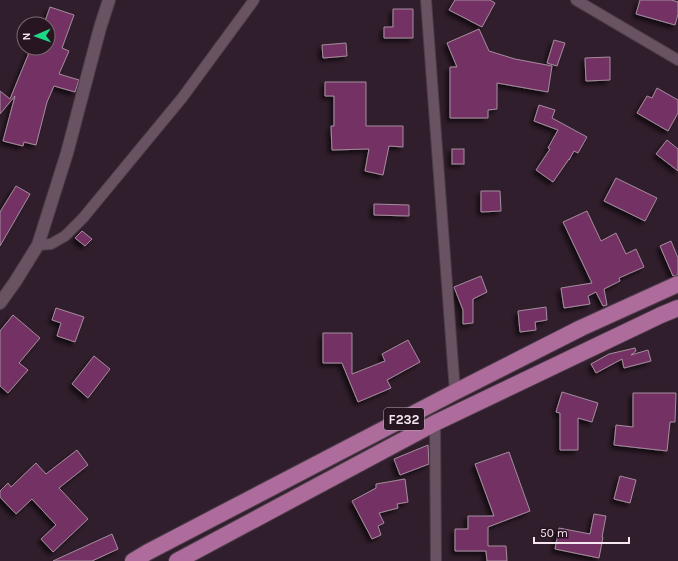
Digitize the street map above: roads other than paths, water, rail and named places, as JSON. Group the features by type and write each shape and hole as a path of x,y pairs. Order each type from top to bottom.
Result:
{"highway":[{"name":"F232","path":"133,561 455,392 581,328 678,284"},
{"name":"F232","path":"177,561 435,423 654,318 678,308"}],"street":[{"path":"0,303 38,245 67,153 100,28 109,0"},
{"path":"38,245 51,244 65,236 83,218 182,98 254,0"},
{"path":"426,0 455,392"},
{"path":"576,0 678,60"},
{"path":"435,423 436,561"}]}
